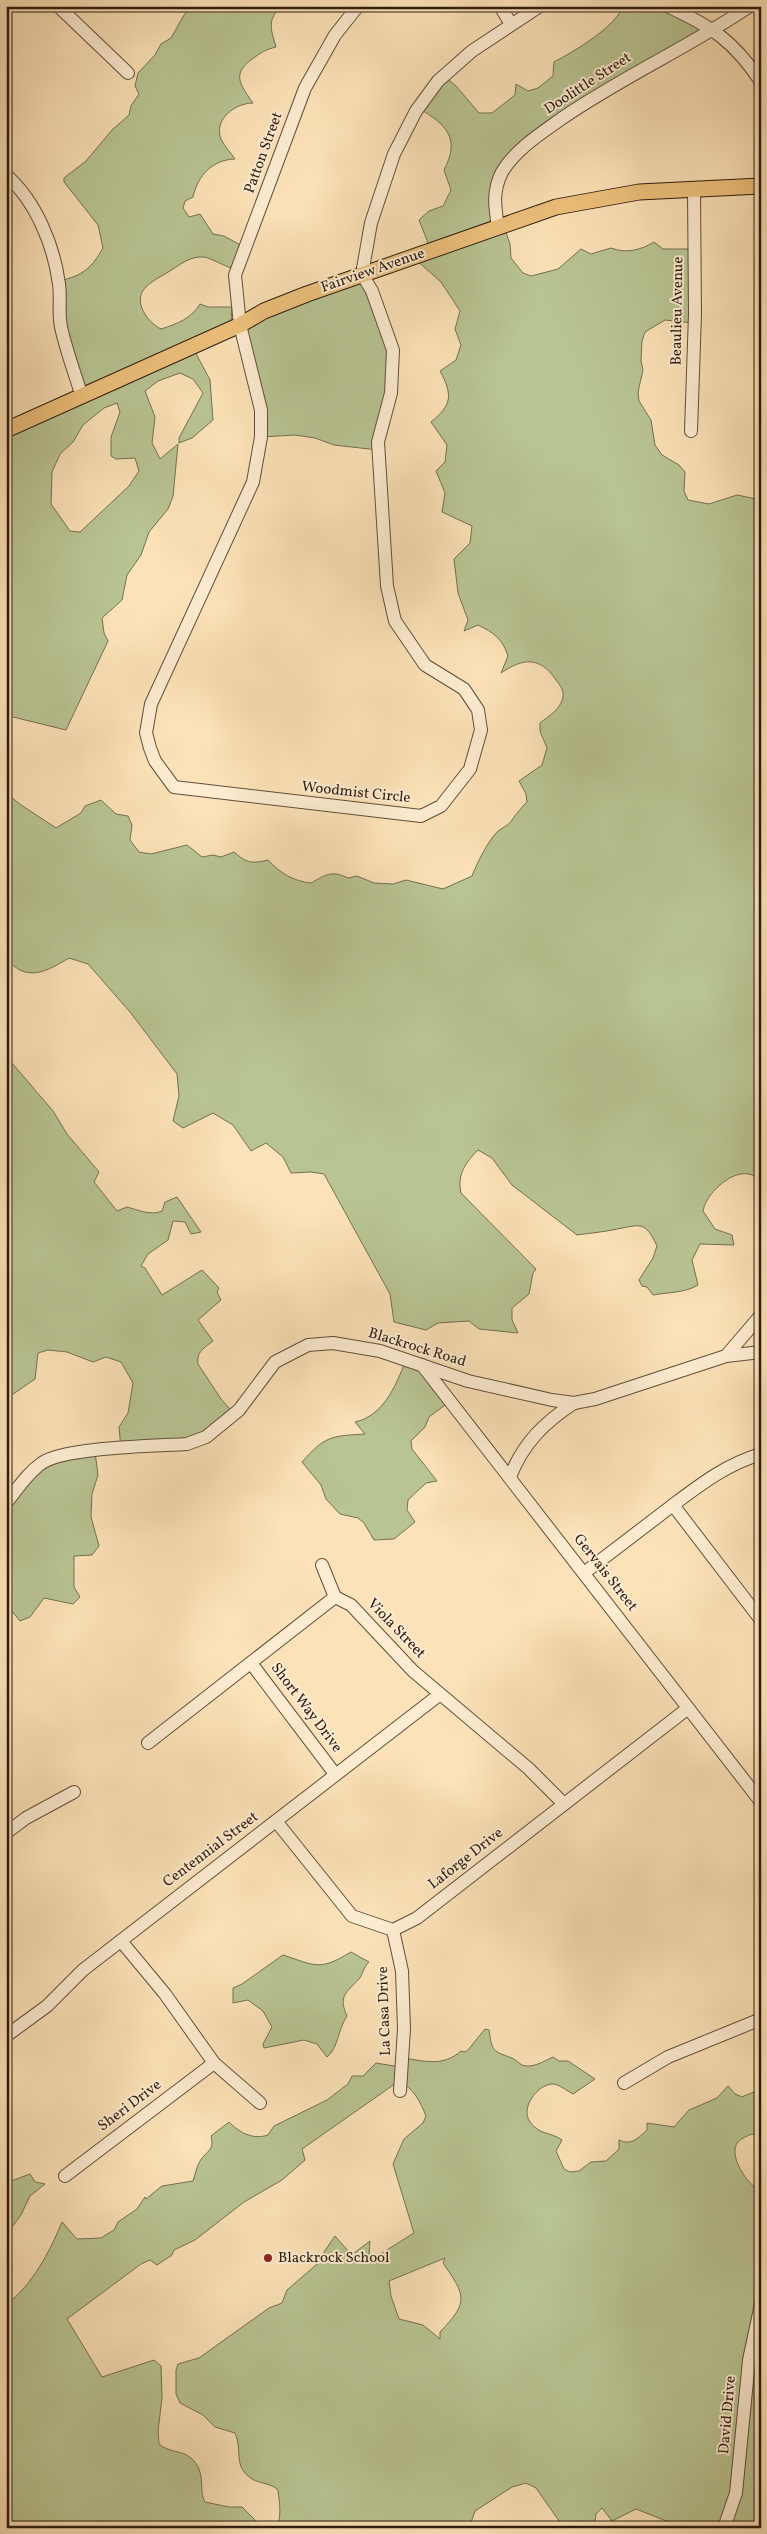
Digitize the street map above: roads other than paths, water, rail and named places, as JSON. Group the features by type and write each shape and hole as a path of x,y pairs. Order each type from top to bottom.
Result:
{"main road":[{"name":"Fairview Avenue","path":"6,430 240,325 264,311 362,274 556,207 639,192 761,186"}],"street":[{"path":"58,6 128,73"},
{"name":"Patton Street","path":"240,325 235,275 305,88 335,35 358,6"},
{"path":"500,6 511,24"},
{"path":"362,274 370,223 394,154 416,111 438,81 472,51 540,6"},
{"path":"667,6 715,30 735,47 761,82"},
{"name":"Doolittle Street","path":"498,227 494,197 502,172 522,148 588,101 647,65 715,30 750,6"},
{"path":"6,175 17,185 36,212 50,248 59,283 61,326 82,397"},
{"name":"Beaulieu Avenue","path":"691,431 696,254 694,190"},
{"name":"Woodmist Circle","path":"240,325 261,410 261,437 257,464 253,482 151,704 146,733 150,748 155,761 174,787 421,816 441,806 466,776 477,750 481,730 478,710 464,689 425,665 394,621 387,586 378,442 391,393 393,350 372,292 362,274"},
{"path":"726,1356 761,1315"},
{"name":"Blackrock Road","path":"6,1503 24,1480 42,1462 65,1454 187,1444 206,1437 239,1410 275,1362 308,1345 333,1343 380,1351 468,1381 574,1402 595,1399 726,1356 761,1352"},
{"name":"Gervais Street","path":"422,1365 761,1802"},
{"path":"510,1477 517,1459 528,1442 555,1415 574,1402"},
{"path":"584,1573 708,1479 737,1461 761,1454"},
{"path":"673,1505 761,1620"},
{"path":"148,1743 336,1597 322,1565"},
{"name":"Viola Street","path":"336,1597 351,1605 383,1641 439,1695 528,1768 564,1804"},
{"name":"Short Way Drive","path":"251,1663 335,1774"},
{"name":"Centennial Street","path":"6,2036 47,2006 83,1970 439,1695"},
{"name":"Laforge Drive","path":"393,1930 417,1918 687,1709"},
{"path":"6,1833 26,1818 74,1792"},
{"path":"276,1821 352,1916 393,1930"},
{"name":"La Casa Drive","path":"393,1930 402,1971 404,2029 400,2092"},
{"path":"121,1941 165,1994 214,2062 260,2103"},
{"path":"624,2082 668,2057 761,2019"},
{"name":"Sheri Drive","path":"65,2176 214,2062"},
{"name":"David Drive","path":"724,2528 736,2493 750,2360 761,2304"}],"place":[{"name":"Blackrock School","path":"268,2258"}]}
